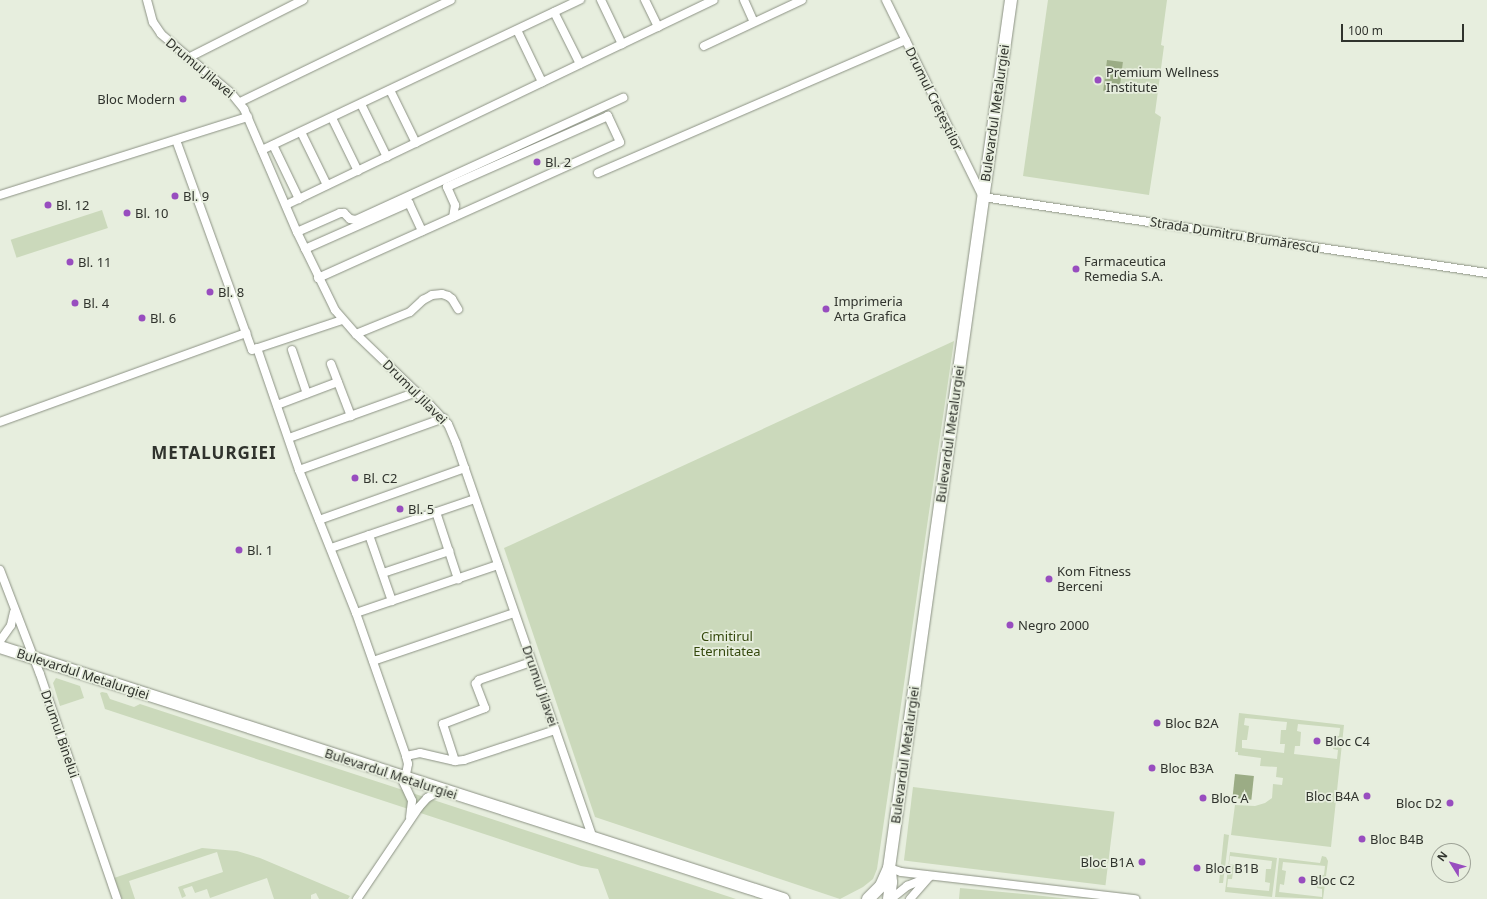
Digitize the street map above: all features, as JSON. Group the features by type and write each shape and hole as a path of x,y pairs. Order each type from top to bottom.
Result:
{"main road":[{"name":"Bulevardul Metalurgiei","path":"869,899 881,886 889,868 1011,0"},
{"name":"Bulevardul Metalurgiei","path":"0,647 403,778 783,899"},
{"name":"Bulevardul Metalurgiei","path":"889,868 891,882 890,899"},
{"path":"869,899 882,899"}],"street":[{"name":"Drumul Jilavei","path":"148,0 150,15 156,28 166,39 240,102 248,117 318,278 328,299 342,320 444,418 451,431 593,839"},
{"path":"188,58 303,0"},
{"path":"240,102 451,0"},
{"path":"262,150 580,0"},
{"path":"601,0 622,44"},
{"path":"645,0 658,27"},
{"path":"286,205 714,0"},
{"path":"744,0 754,22"},
{"path":"704,46 802,0"},
{"name":"Drumul Crețeștilor","path":"886,0 983,197"},
{"path":"554,12 580,64"},
{"path":"517,30 542,82"},
{"path":"598,173 906,40"},
{"path":"390,90 416,143"},
{"path":"297,232 340,213 344,213 350,219 356,220 623,98"},
{"path":"361,104 387,157"},
{"path":"318,278 620,142 608,116 447,187 455,205 453,217"},
{"path":"0,195 248,117"},
{"path":"332,118 358,171"},
{"path":"301,132 327,185"},
{"path":"176,140 252,350 342,320"},
{"path":"273,145 299,199"},
{"name":"Strada Dumitru Brumărescu","path":"983,197 1487,273"},
{"path":"305,249 409,203 422,231"},
{"path":"356,334 410,312 423,300 436,294 442,294 452,299 458,309"},
{"path":"0,422 246,333"},
{"path":"257,348 299,470 356,613 406,756 408,764 403,778 412,801 410,820"},
{"path":"292,350 307,394"},
{"path":"331,364 351,416"},
{"path":"277,405 338,382"},
{"path":"289,438 417,392"},
{"path":"299,470 444,418"},
{"path":"319,520 465,468"},
{"path":"331,548 475,499"},
{"path":"436,512 458,578"},
{"path":"369,535 392,601"},
{"path":"383,573 449,551"},
{"path":"356,613 498,565"},
{"name":"Drumul Binelui","path":"0,570 14,611 34,658 117,899"},
{"path":"0,641 11,625 14,611"},
{"path":"373,661 514,613"},
{"path":"455,760 443,724 485,708 477,681 531,662"},
{"path":"406,756 420,753 455,760 472,758 555,730"},
{"path":"357,899 410,820 425,801 441,790"},
{"path":"889,868 901,872 931,876 1135,899"},
{"path":"890,899 907,886 931,876"},
{"path":"910,899 931,876"}],"green space":[{"name":"Premium Wellness Institute","path":"1048,0 1167,0 1161,45 1164,46 1155,113 1161,117 1149,195 1023,176"},
{"path":"102,210 108,228 17,258 11,240"},
{"name":"Cimitirul Eternitatea","path":"954,341 877,869 873,879 863,887 840,899 595,817 504,548"},
{"path":"56,678 80,686 84,698 60,706 53,683"},
{"path":"100,693 107,693 110,699 134,707 140,704 736,899 609,899 598,869 581,866 105,709"},
{"path":"1239,713 1344,725 1331,847 1231,835 1235,805 1255,806 1265,803 1272,798 1273,784 1282,785 1283,778 1276,777 1277,767 1260,766 1261,758 1238,755 1238,752 1235,752","holes":["1245,718 1287,722 1286,730 1281,730 1280,744 1285,744 1284,753 1242,748 1242,740 1247,740 1249,726 1244,725","1298,724 1340,728 1339,736 1334,735 1333,749 1338,750 1337,759 1294,754 1295,746 1300,746 1301,732 1297,731"]},
{"path":"913,787 1114,812 1105,885 904,860"},
{"path":"1224,834 1229,835 1223,883 1219,883"},
{"path":"202,848 237,851 260,858 350,896 348,899 319,899 316,893 311,895 311,899 274,899 267,878 210,898 207,889 195,893 192,886 183,889 186,896 182,898 178,887 223,872 217,852 129,881 135,899 122,899 114,878"},
{"path":"1230,852 1277,858 1272,897 1225,892","holes":["1230,856 1272,861 1271,869 1266,869 1265,882 1270,883 1269,891 1227,887 1228,879 1232,879 1234,865 1229,864"]},
{"path":"1322,856 1326,857 1328,861 1323,899 1275,897 1279,858 1320,863","holes":["1283,862 1325,866 1324,875 1319,874 1317,888 1322,889 1322,897 1279,892 1280,884 1284,885 1286,871 1282,870"]},
{"path":"960,888 1034,895 1070,899 959,899"}],"shaded area":[{"path":"1107,60 1123,62 1119,93 1103,91"},
{"path":"1235,774 1254,776 1251,800 1232,798"}],"place":[{"name":"Premium Wellness Institute","path":"1098,80"},
{"name":"Bloc Modern","path":"183,99"},
{"name":"Bl. 2","path":"537,162"},
{"name":"Bl. 9","path":"175,196"},
{"name":"Bl. 12","path":"48,205"},
{"name":"Bl. 10","path":"127,213"},
{"name":"Bl. 11","path":"70,262"},
{"name":"Farmaceutica Remedia S.A.","path":"1076,269"},
{"name":"Bl. 8","path":"210,292"},
{"name":"Bl. 4","path":"75,303"},
{"name":"Imprimeria Arta Grafica","path":"826,309"},
{"name":"Bl. 6","path":"142,318"},
{"name":"Bl. C2","path":"355,478"},
{"name":"Bl. 5","path":"400,509"},
{"name":"Bl. 1","path":"239,550"},
{"name":"Kom Fitness Berceni","path":"1049,579"},
{"name":"Negro 2000","path":"1010,625"},
{"name":"Bloc B2A","path":"1157,723"},
{"name":"Bloc C4","path":"1317,741"},
{"name":"Bloc B3A","path":"1152,768"},
{"name":"Bloc B4A","path":"1367,796"},
{"name":"Bloc A","path":"1203,798"},
{"name":"Bloc D2","path":"1450,803"},
{"name":"Bloc B4B","path":"1362,839"},
{"name":"Bloc B1A","path":"1142,862"},
{"name":"Bloc B1B","path":"1197,868"},
{"name":"Bloc C2","path":"1302,880"}],"district":[{"name":"METALURGIEI","path":"214,453"}]}
